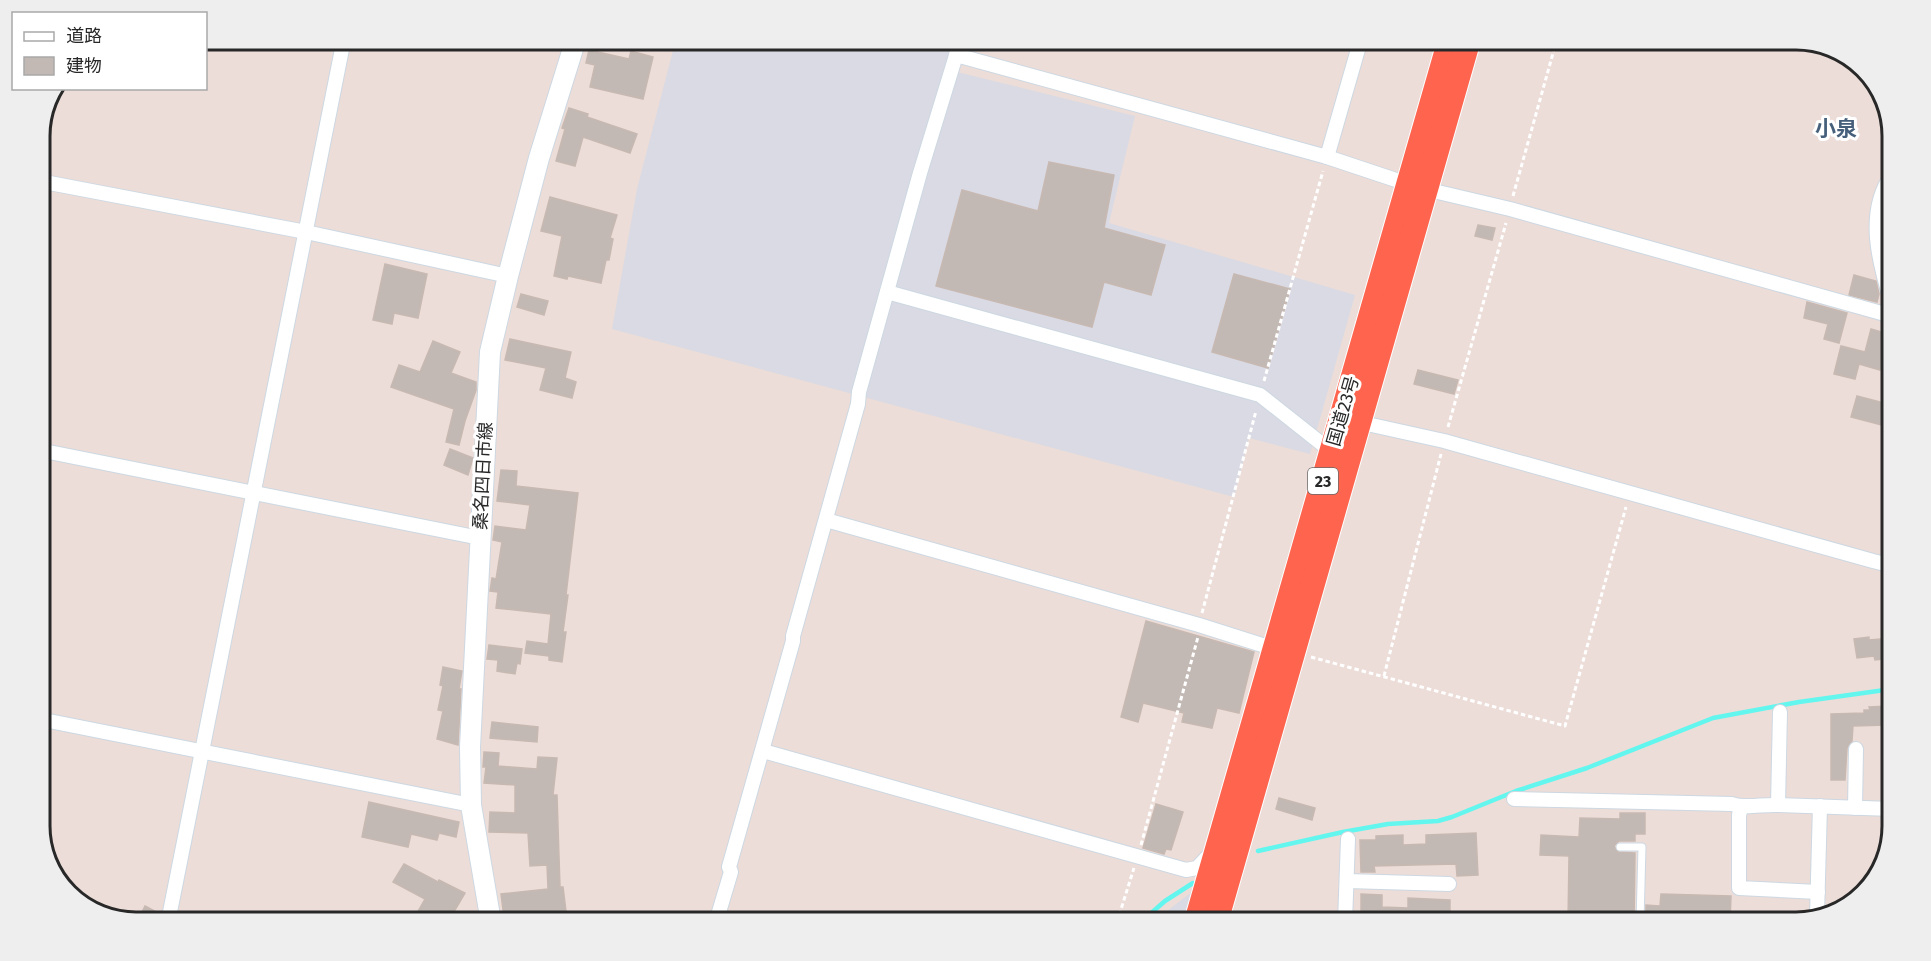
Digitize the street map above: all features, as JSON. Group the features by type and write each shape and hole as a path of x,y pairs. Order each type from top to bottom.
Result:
{"highway":[{"name":"国道23号","path":"1199,912 1216,848 1284,651 1358,422 1417,186 1448,50"},
{"name":"国道23号","path":"1219,912 1332,452 1417,186 1465,50"}],"main road":[{"name":"桑名四日市線","path":"489,912 471,805 470,747 490,352 539,158 573,50"}],"street":[{"path":"170,912 342,50"},
{"path":"719,912 731,872 729,867 858,404 859,392 920,173 958,50"},
{"path":"1327,158 1358,50"},
{"path":"956,55 1327,158 1417,186 1510,208 1881,313"},
{"path":"50,182 306,232 508,276"},
{"path":"1881,193 1877,210 1881,269"},
{"path":"888,292 1260,395 1332,452"},
{"path":"1358,422 1444,441 1882,563"},
{"path":"50,452 480,538"},
{"path":"826,520 1284,651"},
{"path":"1778,805 1780,712"},
{"path":"50,721 471,805"},
{"path":"1855,808 1856,749"},
{"path":"763,751 1186,870 1197,868 1216,848"},
{"path":"1514,799 1732,804 1741,808 1754,805 1778,805 1882,809"},
{"path":"1817,909 1820,806"},
{"path":"1741,808 1739,815 1739,888 1818,892"},
{"path":"1345,912 1348,839"},
{"path":"1347,881 1449,884"}],"lane":[{"path":"1620,847 1642,847 1640,912"}],"path":[{"path":"1384,676 1444,441 1554,50"},
{"path":"1120,912 1198,633 1260,395 1327,158"},
{"path":"1284,651 1565,726 1630,494"}],"shaded area":[{"path":"673,50 952,50 949,70 1135,116 1109,223 1355,295 1310,454 1249,438 1234,497 612,329 637,189"},
{"path":"1193,891 1187,912 1166,912"}],"building":[{"path":"589,50 629,59 631,51 653,57 643,99 590,87 595,65 586,63"},
{"path":"569,108 588,114 587,117 637,134 630,153 583,137 575,166 556,161 565,129 562,128"},
{"path":"1049,162 1114,175 1104,228 1165,245 1151,295 1104,282 1092,327 936,286 962,190 1038,211"},
{"path":"550,197 617,215 610,238 613,239 609,260 606,260 601,283 568,276 567,279 554,276 562,236 541,231"},
{"path":"1478,225 1495,228 1492,240 1475,236"},
{"path":"385,264 427,274 418,318 394,313 392,324 373,320"},
{"path":"1234,274 1290,289 1268,368 1212,352"},
{"path":"1854,275 1876,281 1879,294 1877,302 1849,295"},
{"path":"521,294 548,301 544,315 517,307"},
{"path":"1807,302 1847,313 1839,343 1824,339 1828,324 1804,318"},
{"path":"1871,329 1881,332 1880,370 1859,364 1855,379 1834,374 1841,346 1865,352"},
{"path":"510,339 571,352 565,378 576,382 572,398 540,390 546,368 505,360"},
{"path":"433,341 460,352 451,373 476,382 476,390 459,445 446,442 454,409 391,387 399,365 420,372"},
{"path":"1418,370 1458,380 1454,394 1414,384"},
{"path":"1857,396 1881,402 1881,425 1851,417"},
{"path":"450,449 473,458 468,475 444,465"},
{"path":"501,470 517,471 516,486 578,493 566,595 568,595 563,632 566,632 562,662 549,660 549,656 525,653 527,641 548,644 551,614 496,608 498,592 490,591 492,578 496,579 502,542 493,540 495,526 526,530 530,505 497,501"},
{"path":"1146,621 1254,652 1239,713 1217,708 1212,728 1182,722 1184,713 1143,703 1138,722 1121,717"},
{"path":"1869,637 1869,640 1882,639 1882,659 1875,660 1874,656 1857,658 1854,639"},
{"path":"489,645 522,649 520,664 517,663 515,674 497,671 498,660 487,659"},
{"path":"443,667 462,671 459,689 461,689 458,745 437,739 443,711 438,710 443,686 440,685"},
{"path":"1882,706 1882,725 1853,726 1852,741 1847,748 1845,780 1831,780 1831,714 1864,713 1864,710 1870,710 1869,707"},
{"path":"492,722 538,727 537,742 490,738"},
{"path":"484,752 499,753 498,766 537,769 538,757 557,758 553,795 557,795 560,887 563,887 566,911 503,912 501,894 548,889 547,865 530,866 528,833 489,832 490,812 515,813 515,785 484,783 486,767 483,767"},
{"path":"1279,798 1315,808 1312,820 1276,809"},
{"path":"369,802 459,822 456,837 439,833 437,840 411,834 408,847 362,837"},
{"path":"1156,804 1183,812 1171,850 1166,849 1164,854 1143,848"},
{"path":"1620,813 1645,813 1645,834 1635,834 1635,841 1619,841 1614,846 1618,852 1635,853 1634,912 1568,912 1569,856 1540,855 1541,835 1579,837 1580,818 1620,819"},
{"path":"1476,833 1478,875 1457,876 1456,864 1374,866 1375,872 1361,872 1360,840 1376,840 1376,836 1403,835 1403,845 1426,844 1426,835"},
{"path":"404,864 465,893 454,912 418,912 425,899 393,882"},
{"path":"1361,894 1382,895 1382,907 1408,908 1408,898 1450,900 1450,912 1361,912"},
{"path":"1661,894 1731,896 1730,912 1646,912 1646,905 1660,906"},
{"path":"145,906 156,912 142,912"}],"waterway":[{"path":"1258,851 1388,824 1438,821 1516,791 1587,768 1713,718 1799,702 1882,690"},
{"path":"1152,912 1193,883"}],"district":[{"name":"小泉","path":"1836,129"}]}
